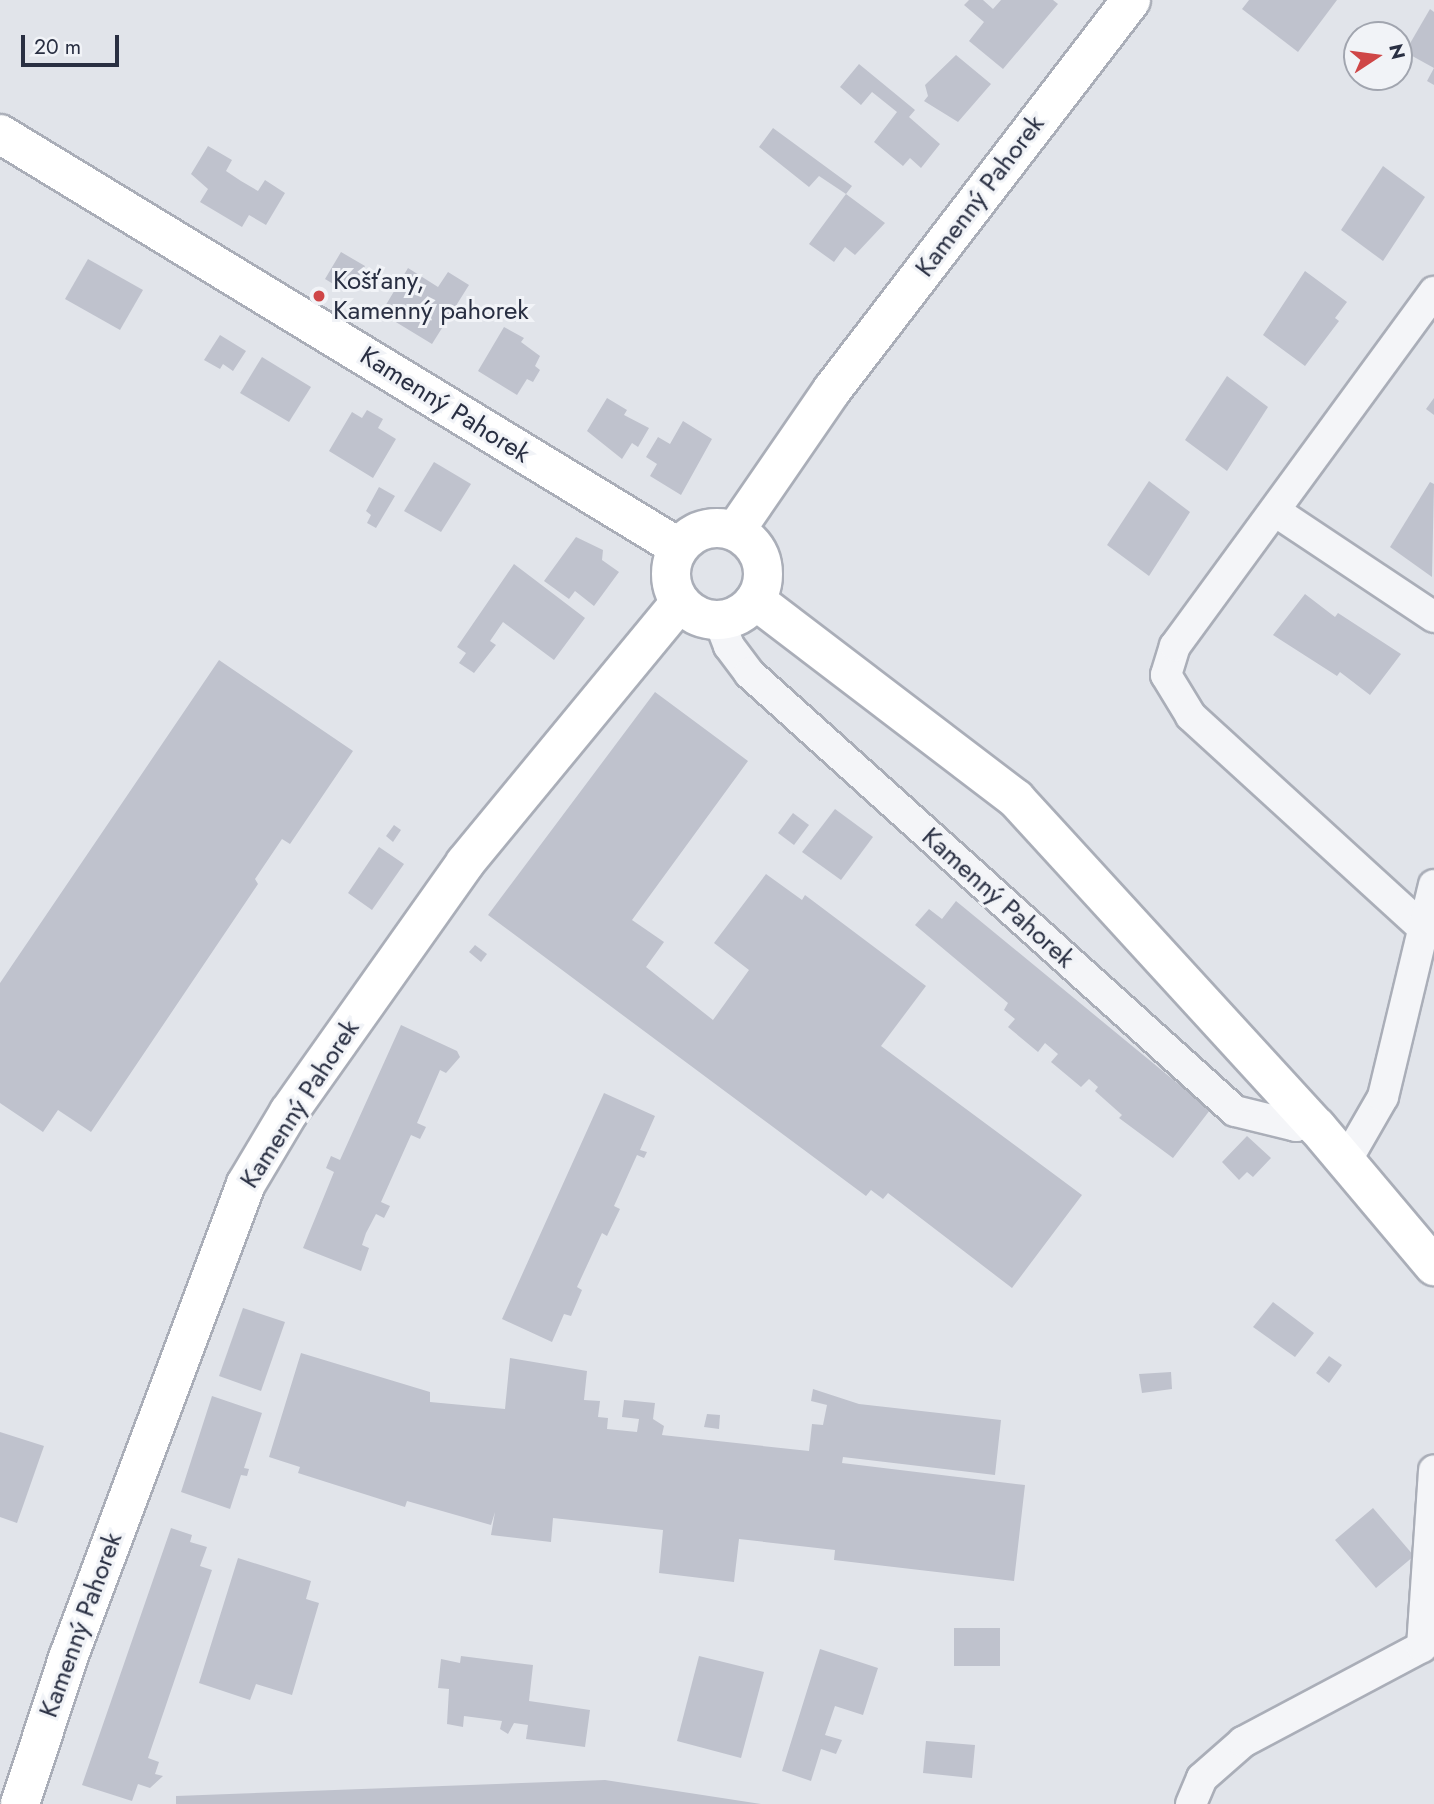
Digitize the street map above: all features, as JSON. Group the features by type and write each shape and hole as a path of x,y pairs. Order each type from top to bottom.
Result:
{"street":[{"name":"Kamenný Pahorek","path":"735,531 832,390 1131,0"},
{"name":"Kamenný Pahorek","path":"0,134 678,547"},
{"path":"1422,927 1191,716 1166,675 1175,646 1434,292"},
{"path":"1275,511 1434,617"},
{"path":"704,529 735,531 751,543 761,561 763,581 755,600 739,614 719,620 698,616 680,602 671,575 678,547 704,529"},
{"path":"755,600 1016,799 1309,1118 1434,1266"},
{"name":"Kamenný Pahorek","path":"20,1804 68,1658 246,1184 289,1112 465,863 680,602"},
{"name":"Kamenný Pahorek","path":"719,620 729,646 749,673 1235,1111 1296,1126 1309,1118"},
{"path":"1345,1163 1382,1097 1422,976 1422,927 1434,885"},
{"path":"1191,1804 1202,1778 1243,1742 1422,1647 1434,1470"}],"building":[{"path":"969,0 983,0 993,9 1001,0 1053,0 1058,4 1003,69 969,41 984,22 964,5"},
{"path":"1249,0 1337,0 1298,52 1242,9"},
{"path":"1430,9 1434,12 1434,68 1413,56 1413,38"},
{"path":"956,55 991,84 958,122 924,101 928,96 925,85"},
{"path":"859,64 915,110 909,117 940,144 921,168 910,158 903,166 874,142 897,112 872,92 861,105 840,87"},
{"path":"1434,68 1434,85 1427,81"},
{"path":"773,128 852,186 846,194 819,176 809,187 759,147"},
{"path":"208,146 232,160 226,171 241,181 258,191 265,180 285,193 266,225 249,215 242,227 200,202 208,189 191,174"},
{"path":"1383,166 1425,197 1383,261 1341,230"},
{"path":"846,194 885,223 855,255 845,247 834,262 809,244"},
{"path":"341,252 365,266 356,281 348,276 340,288 325,279"},
{"path":"88,259 143,290 120,330 65,299"},
{"path":"408,268 438,287 448,272 469,285 432,344 381,313"},
{"path":"1305,271 1347,302 1335,318 1339,321 1305,366 1263,335"},
{"path":"504,327 524,338 521,342 540,356 535,366 540,370 533,382 527,379 517,395 478,371"},
{"path":"220,335 246,351 233,371 223,364 220,369 204,360"},
{"path":"262,357 311,387 289,422 240,393"},
{"path":"1227,376 1268,407 1227,471 1185,440"},
{"path":"607,398 627,410 624,415 649,428 638,447 632,443 622,459 587,431"},
{"path":"1434,398 1434,415 1426,409"},
{"path":"367,410 383,419 378,428 396,439 373,478 329,451 352,412 362,418"},
{"path":"683,421 712,439 681,495 650,476 657,464 646,457 658,437 670,444"},
{"path":"434,462 471,484 441,532 404,511"},
{"path":"1149,481 1190,512 1149,576 1107,545"},
{"path":"1430,482 1434,484 1432,577 1390,547"},
{"path":"379,487 395,496 376,528 367,523 371,515 366,511"},
{"path":"576,537 603,550 602,560 619,572 594,606 575,591 569,599 544,581"},
{"path":"514,564 585,618 554,660 503,622 490,641 496,645 474,673 459,663 466,653 457,647"},
{"path":"1305,594 1335,617 1338,613 1401,654 1370,695 1340,672 1337,676 1273,635"},
{"path":"219,660 353,751 290,844 282,839 255,879 258,884 91,1132 58,1110 43,1132 0,1103 0,983"},
{"path":"655,692 748,761 632,920 664,942 646,967 713,1020 749,970 714,943 766,874 802,900 805,895 926,986 881,1046 1082,1195 1012,1288 888,1193 883,1199 871,1190 866,1196 488,915"},
{"path":"835,809 873,837 841,880 802,852"},
{"path":"793,813 809,825 794,845 778,833"},
{"path":"394,825 401,830 393,842 386,836"},
{"path":"379,847 404,864 372,910 348,893"},
{"path":"956,901 1210,1110 1173,1158 1119,1118 1122,1115 1095,1091 1098,1087 1089,1079 1081,1087 1051,1062 1058,1054 1045,1043 1038,1052 1008,1027 1015,1019 1004,1010 1008,1003 915,925 929,909 942,919"},
{"path":"475,945 487,954 481,962 469,952"},
{"path":"401,1025 457,1051 460,1057 446,1073 440,1070 417,1123 426,1127 420,1139 411,1135 381,1202 390,1206 384,1218 376,1214 366,1233 362,1245 369,1248 361,1271 303,1248 334,1172 326,1168 331,1156 340,1160"},
{"path":"604,1093 655,1116 640,1150 647,1152 644,1158 637,1155 614,1206 620,1209 607,1236 602,1233 577,1287 582,1290 571,1316 564,1314 552,1342 502,1319"},
{"path":"1247,1136 1271,1158 1253,1177 1247,1172 1239,1180 1222,1162"},
{"path":"1273,1302 1314,1333 1295,1357 1253,1327"},
{"path":"243,1308 285,1322 261,1391 219,1376"},
{"path":"301,1353 430,1392 430,1402 505,1409 510,1358 587,1371 584,1400 600,1401 598,1417 608,1418 607,1429 637,1432 639,1419 622,1417 624,1400 655,1403 653,1419 664,1426 662,1435 809,1451 812,1424 823,1425 827,1405 811,1401 813,1389 859,1404 1001,1420 995,1475 843,1457 842,1463 1025,1485 1014,1581 834,1560 835,1550 739,1539 734,1582 659,1573 663,1530 553,1518 551,1542 491,1535 495,1512 491,1525 407,1501 405,1507 298,1473 300,1467 269,1457"},
{"path":"1329,1356 1342,1365 1329,1383 1316,1373"},
{"path":"1171,1372 1172,1389 1142,1393 1139,1374"},
{"path":"212,1396 262,1413 244,1468 249,1469 247,1476 241,1475 230,1509 181,1492"},
{"path":"707,1414 720,1415 719,1429 704,1427"},
{"path":"0,1432 44,1446 17,1523 0,1517"},
{"path":"1373,1508 1414,1556 1376,1588 1335,1540"},
{"path":"171,1528 192,1535 190,1542 207,1547 200,1566 212,1570 148,1758 159,1762 155,1774 163,1776 150,1788 138,1784 132,1801 82,1785"},
{"path":"238,1558 311,1581 306,1599 319,1603 292,1695 256,1684 250,1700 199,1683"},
{"path":"954,1628 1000,1628 1000,1666 954,1666"},
{"path":"820,1649 878,1668 863,1715 835,1706 825,1735 842,1740 836,1754 821,1749 811,1781 782,1771"},
{"path":"461,1656 533,1665 529,1701 590,1710 585,1747 526,1739 528,1725 514,1723 508,1734 500,1729 502,1721 464,1716 463,1727 447,1724 449,1689 438,1688 441,1659 460,1663"},
{"path":"699,1656 764,1672 741,1758 677,1741"},
{"path":"926,1741 975,1745 972,1778 923,1773"},
{"path":"605,1780 761,1804 176,1804 176,1796"}],"place":[{"name":"Košťany, Kamenný pahorek","path":"319,296"}]}
